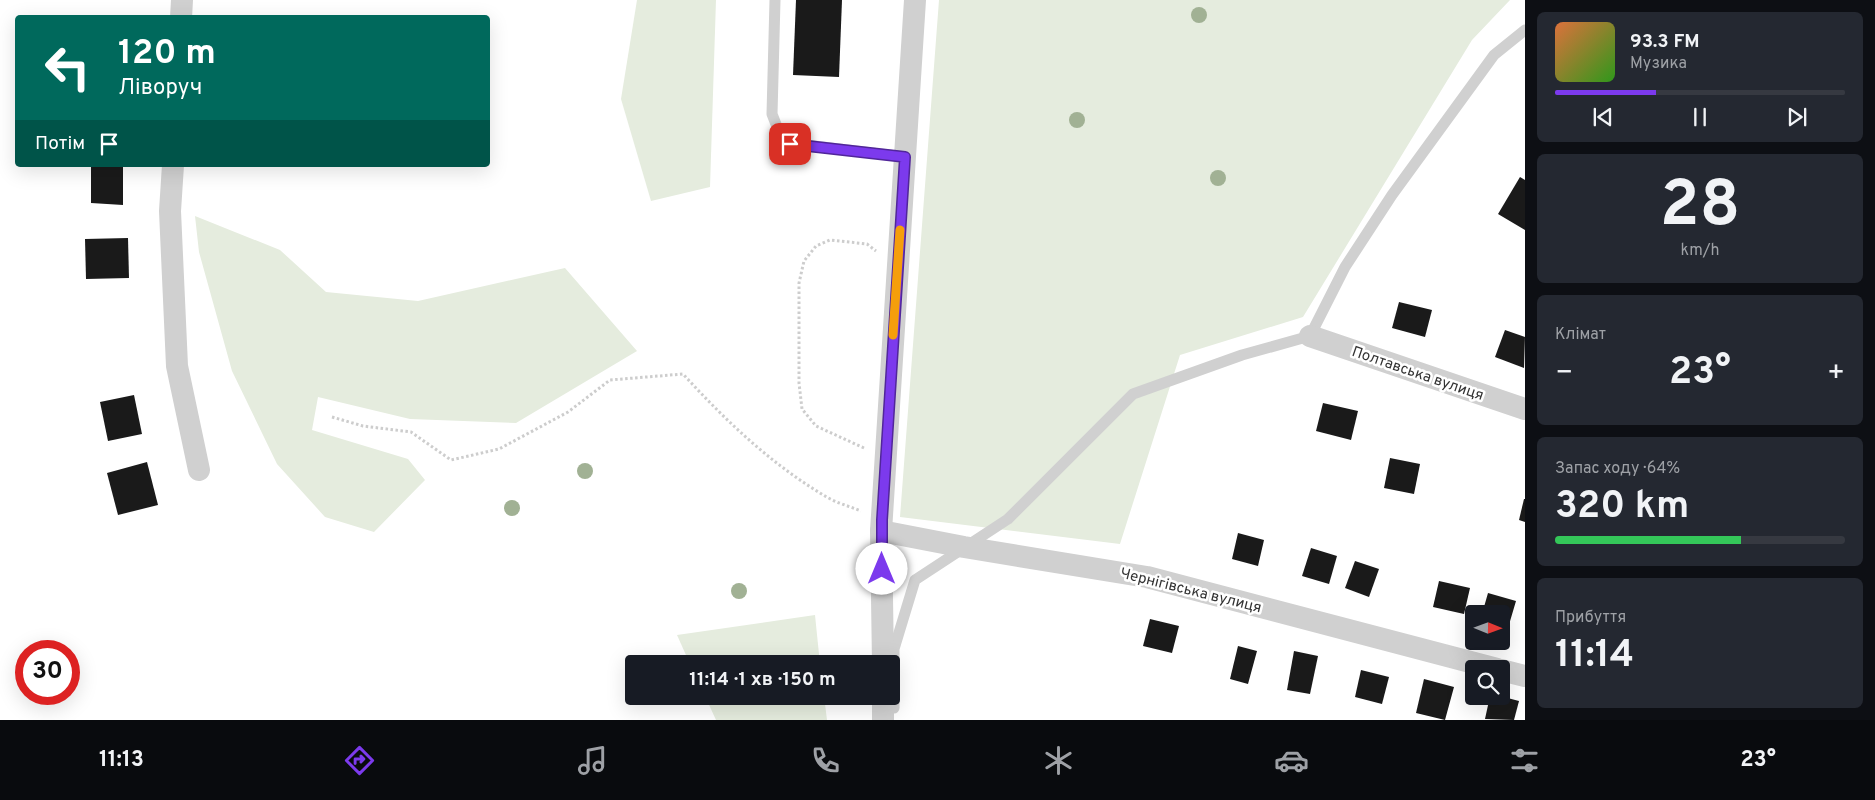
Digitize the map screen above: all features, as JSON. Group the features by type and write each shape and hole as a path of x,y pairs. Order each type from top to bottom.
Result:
{"street":[{"path":"181,15 182,0"},
{"path":"882,655 882,525 885,462 915,0"},
{"path":"173,167 170,211 177,366 199,470"},
{"name":"Полтавська вулиця","path":"1310,336 1525,409"},
{"name":"Чернігівська вулиця","path":"882,525 964,547 1147,577 1465,660"},
{"path":"1510,672 1525,676"},
{"path":"883,705 883,720"}],"lane":[{"path":"775,0 772,114 778,132 790,144 905,157"},
{"path":"894,720 894,649 915,580 1008,519 1133,394 1242,355 1310,336 1345,267 1392,195 1494,55 1525,30"}],"path":[{"path":"885,462 866,449 816,426 802,409 799,383 799,284 804,261 816,246 830,240 867,244 898,272"},
{"path":"332,417 364,426 411,432 451,460 498,449 568,412 610,380 683,374 715,409 766,455 826,497 882,525"}],"shaded area":[{"path":"637,0 716,0 710,187 651,201 621,99"},
{"path":"939,0 1510,0 1472,40 1303,317 1180,355 1120,544 900,517"},
{"path":"195,216 280,250 326,292 418,301 565,268 637,351 516,423 410,419 318,397 312,430 408,459 425,480 374,532 325,517 277,464 232,371 199,252"},
{"path":"815,615 819,655 686,655 677,635"},
{"path":"709,705 825,705 827,720 716,720"}],"building":[{"path":"796,0 842,0 839,77 793,75"},
{"path":"91,167 123,167 123,205 91,203"},
{"path":"1520,177 1525,180 1525,230 1498,214"},
{"path":"128,238 129,278 86,279 85,239"},
{"path":"1399,302 1432,310 1425,337 1392,328"},
{"path":"1505,330 1525,337 1524,368 1495,357"},
{"path":"134,395 142,434 108,441 100,402"},
{"path":"1323,403 1358,411 1351,440 1316,431"},
{"path":"1390,458 1420,464 1414,494 1384,488"},
{"path":"147,462 158,505 118,515 107,473"},
{"path":"1525,499 1525,522 1519,520"},
{"path":"1238,533 1264,540 1258,566 1232,559"},
{"path":"1311,548 1337,556 1329,584 1302,576"},
{"path":"1355,561 1379,569 1369,597 1345,588"},
{"path":"1439,581 1470,588 1464,614 1433,607"},
{"path":"1488,593 1516,601 1510,621 1510,605 1485,605"},
{"path":"1150,619 1179,626 1172,653 1143,646"},
{"path":"1238,646 1257,651 1248,684 1230,679"},
{"path":"1294,651 1318,656 1310,694 1287,690"},
{"path":"1361,670 1389,677 1382,704 1355,697"},
{"path":"1424,679 1454,687 1445,720 1416,713"},
{"path":"1510,699 1519,701 1514,720 1485,719 1488,705 1510,705"}],"slow traffic":[{"path":"893,335 900,230"}],"route":[{"path":"790,144 905,157 882,520 882,569"}]}
